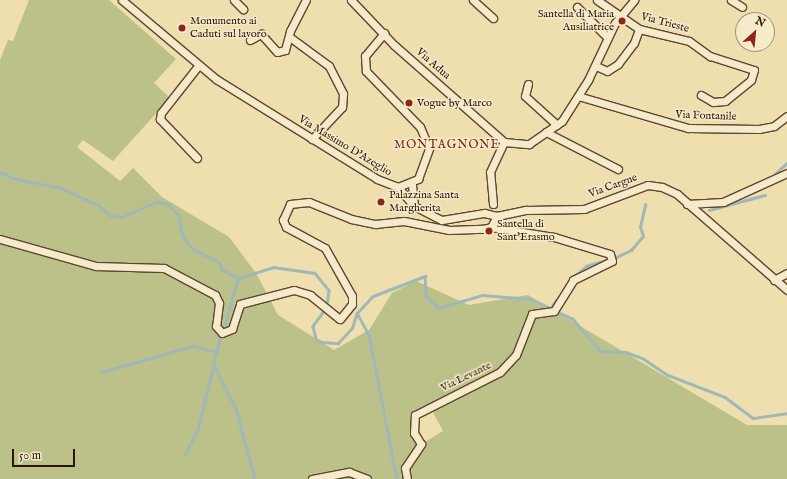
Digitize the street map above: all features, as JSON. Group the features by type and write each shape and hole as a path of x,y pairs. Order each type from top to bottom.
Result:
{"street":[{"name":"Via Massimo D'Azeglio","path":"122,0 131,3 198,66 312,139 377,179 398,187 412,184"},
{"path":"234,0 243,8"},
{"path":"250,40 261,34 277,52 281,52 291,38 290,31 306,0"},
{"name":"Via Adua","path":"351,0 384,33 504,142"},
{"path":"473,0 493,18"},
{"name":"Via Trieste","path":"597,0 619,17 639,29 689,40 710,56 754,70 751,80 725,101 713,102 701,96"},
{"path":"493,204 492,162 504,142 529,144 557,125 578,96 596,66 607,37 619,17 634,0"},
{"path":"731,0 742,7"},
{"path":"577,6 607,37"},
{"path":"596,66 607,71 618,64 634,43 639,29"},
{"path":"384,33 365,56 364,63 366,71 426,135 427,159 412,184 414,206"},
{"path":"291,38 329,66 343,94 342,107 312,139"},
{"path":"197,158 160,120 161,113 198,66"},
{"path":"528,84 525,96 557,125"},
{"name":"Via Fontanile","path":"578,96 688,128 759,128 774,126 787,116"},
{"path":"546,132 618,169"},
{"path":"687,204 723,202 787,173"},
{"name":"Via Cargne","path":"398,187 414,206 442,220 484,213 496,216 526,210 584,209 648,185 662,186 687,204 787,290"},
{"name":"Via Levante","path":"0,239 96,266 164,268 215,295 219,303 216,326 222,333 232,329 236,310 246,301 303,291 330,314 345,318 352,296 325,248 286,228 282,220 290,204 309,202 351,219 375,224 404,221 449,230 491,227 554,237 612,258 579,275 559,298 554,311 532,314 516,355 500,372 415,415 414,433 421,444 405,468 406,479"},
{"path":"491,227 496,216"},
{"path":"774,280 787,273"},
{"path":"312,479 349,472 368,479"}],"green space":[{"path":"29,0 109,0 176,59 154,83 170,98 113,161 83,140 77,147 120,181 133,168 162,197 229,237 256,273 278,315 334,350 369,330 392,293 416,281 469,305 528,295 747,425 787,425 787,479 0,479 0,60 8,40 13,41","holes":["430,407 443,431 425,442 414,423 420,411"]}],"waterway":[{"path":"775,174 787,163"},
{"path":"0,172 16,179 61,188 98,205 111,216 121,217 157,202 168,204 179,215 182,235 192,248 220,263 222,269 238,278 273,267 315,273 329,290 327,307 313,326 316,339 322,342 338,343 352,328 357,313 373,296 425,276 426,296 439,308 482,295 531,299 573,319 600,351 626,352 644,359 668,375 725,397 753,418 787,413"},
{"path":"709,210 765,195"},
{"path":"612,259 631,250 643,236 640,227 645,205"},
{"path":"575,276 586,266 607,260"},
{"path":"224,327 238,278"},
{"path":"552,306 556,300"},
{"path":"357,313 369,335 397,479"},
{"path":"185,454 198,428 220,338"},
{"path":"101,372 193,346 218,352"},
{"path":"215,367 236,408 255,479"}],"place":[{"name":"Santella di Maria Ausiliatrice","path":"622,21"},
{"name":"Monumento ai Caduti sul lavoro","path":"182,28"},
{"name":"Vogue by Marco","path":"409,103"},
{"name":"Palazzina Santa Margherita","path":"381,202"},
{"name":"Santella di Sant'Erasmo","path":"489,231"}],"district":[{"name":"MONTAGNONE","path":"447,145"}]}
